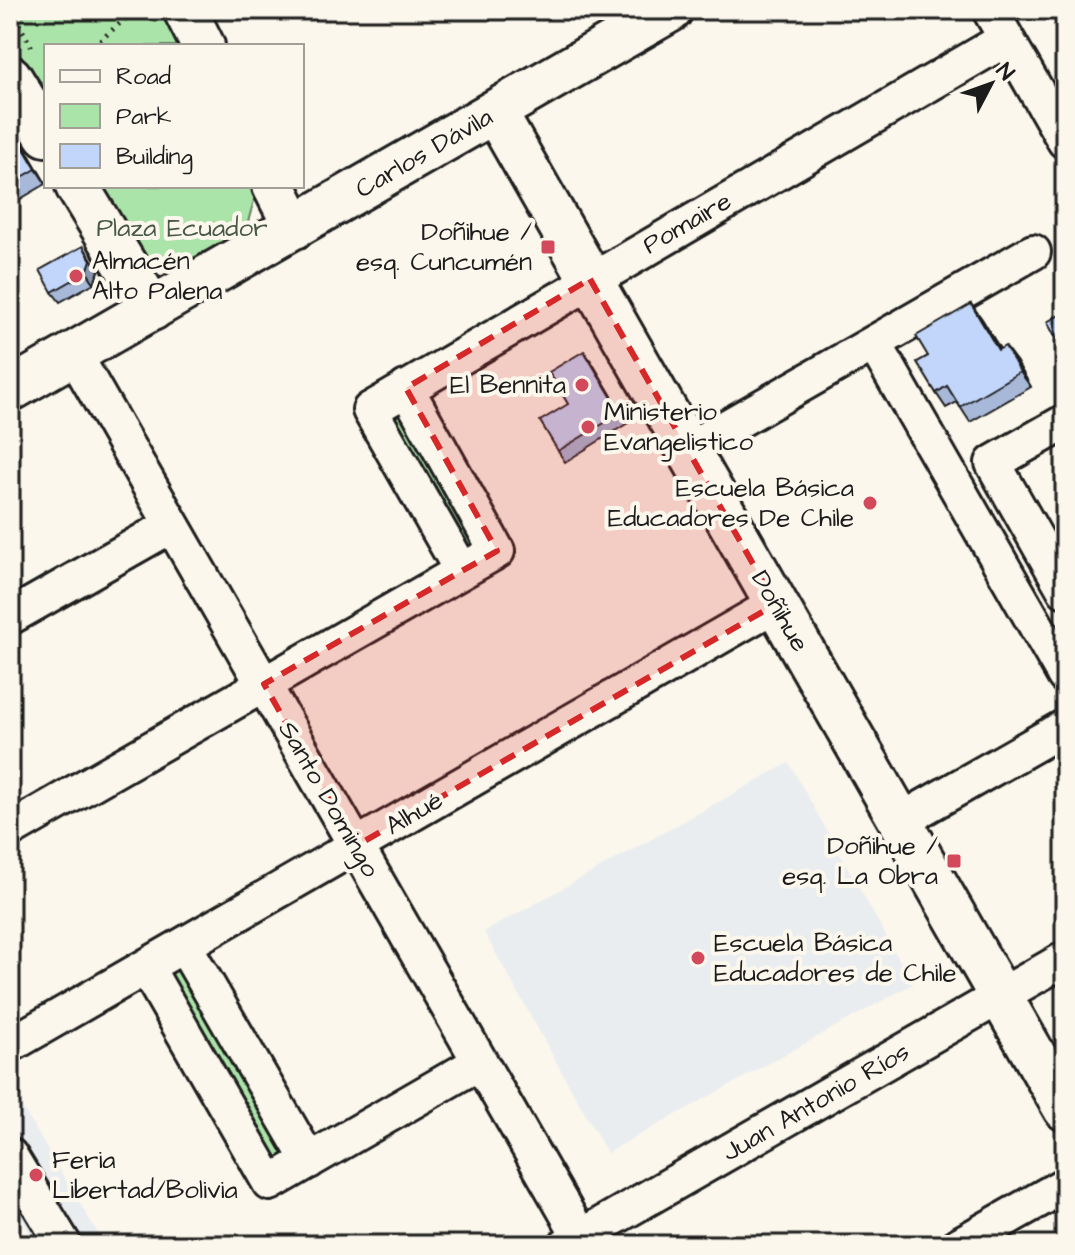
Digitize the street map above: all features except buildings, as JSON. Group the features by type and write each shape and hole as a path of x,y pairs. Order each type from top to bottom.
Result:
{"street":[{"path":"185,10 202,44"},
{"name":"Carlos Dávila","path":"10,390 671,10"},
{"path":"998,24 1065,141"},
{"name":"Pomaire","path":"462,571 370,410 590,279 998,24"},
{"path":"17,73 44,131"},
{"name":"Doñihue","path":"495,112 1065,1109"},
{"path":"78,188 152,309"},
{"path":"275,188 295,227"},
{"path":"687,450 1033,252"},
{"path":"874,343 1065,676"},
{"name":"Santo Domingo","path":"74,354 480,1062 577,1242"},
{"path":"10,830 497,551 406,388"},
{"path":"1065,422 993,463 1065,590"},
{"path":"10,617 172,525"},
{"name":"Alhué","path":"10,1045 776,604"},
{"path":"900,821 1065,727"},
{"path":"184,945 309,1161"},
{"name":"Juan Antonio Ríos","path":"577,1242 1065,959"},
{"path":"146,967 270,1183 480,1062"},
{"path":"10,1156 64,1245"},
{"path":"959,1245 1065,1185"}],"path":[{"path":"11,10 22,29 17,73"},
{"path":"96,44 133,11"},
{"path":"10,37 22,29"}],"highlighted area":[{"path":"590,279 776,604 356,846 264,684 497,551 406,388"}],"shaded area":[{"name":"Escuela Básica Educadores de Chile","path":"789,763 913,984 607,1153 484,932"},
{"name":"Feria Libertad/Bolivia","path":"10,1087 105,1245 37,1245 10,1199"}],"green space":[{"path":"10,10 164,10 181,44 44,44 44,105 10,47"},
{"name":"Plaza Ecuador","path":"93,188 254,188 256,193 243,240 183,275 133,255"},
{"path":"402,399 488,546 463,560 378,412"},
{"path":"185,963 295,1152 273,1166 159,978"}],"place":[{"name":"Doñihue / esq. Cuncumén","path":"548,247"},
{"name":"Almacén Alto Palena","path":"76,276"},
{"name":"El Bennita","path":"582,385"},
{"name":"Ministerio Evangelistico","path":"588,427"},
{"name":"Escuela Básica Educadores De Chile","path":"870,503"},
{"name":"Doñihue / esq. La Obra","path":"954,861"},
{"name":"Escuela Básica Educadores de Chile","path":"698,958"},
{"name":"Feria Libertad/Bolivia","path":"36,1175"}]}
